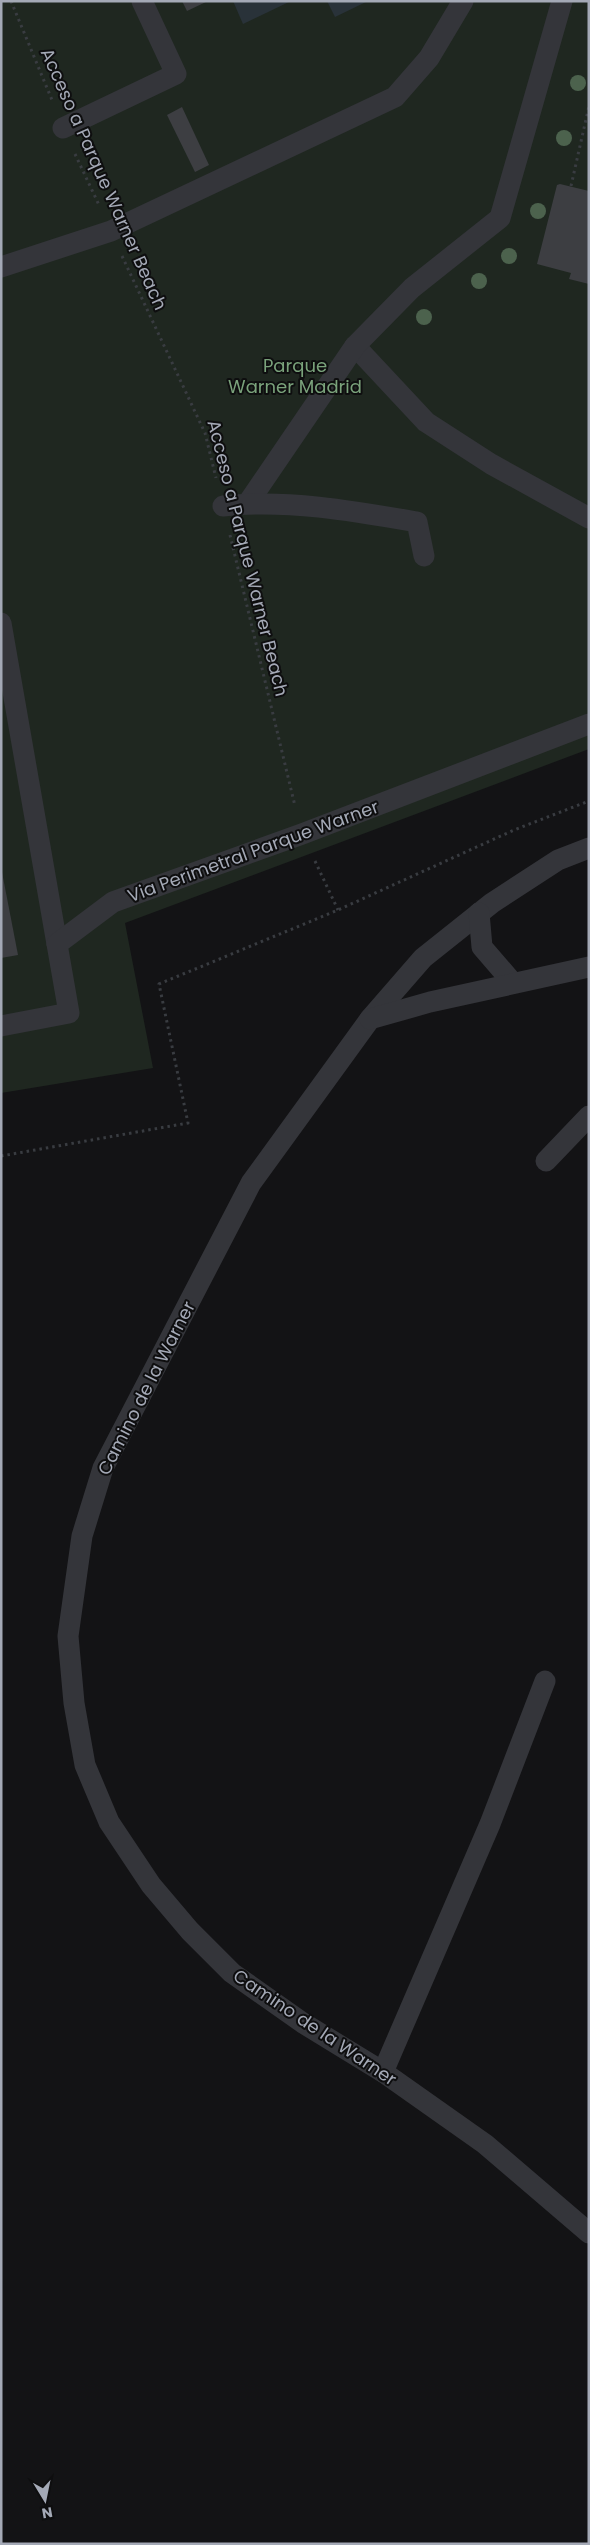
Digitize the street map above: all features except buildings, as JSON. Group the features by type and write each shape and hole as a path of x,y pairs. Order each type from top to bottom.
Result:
{"lane":[{"path":"63,128 176,74 142,1"},
{"path":"1,267 111,232 395,96 429,58 463,1"},
{"path":"248,503 355,346 412,288 500,218 562,1"},
{"path":"355,346 426,422 491,464 589,518"},
{"path":"223,506 248,503 340,509 417,522 424,556"},
{"path":"1,623 10,728 57,944 69,1013 1,1026"},
{"name":"Via Perimetral Parque Warner","path":"57,944 113,902 302,834 589,724"},
{"name":"Camino de la Warner","path":"589,848 558,860 479,913 423,958 370,1019 251,1183 103,1468 82,1536 68,1636 74,1703 84,1765 109,1822 150,1886 190,1931 232,1973 303,2023 383,2072 485,2144 589,2233"},
{"path":"479,913 482,947 514,984"},
{"path":"370,1019 589,967"},
{"path":"546,1161 589,1116"},
{"path":"383,2072 490,1824 545,1681"}],"path":[{"name":"Acceso a Parque Warner Beach","path":"11,1 63,128 205,433 302,834 338,910"},
{"path":"571,186 589,106"},
{"path":"1,1156 188,1123 159,984 338,910 514,830 589,801"}],"green space":[{"name":"Parque Warner Madrid","path":"1,1 589,1 589,749 125,923 153,1068 1,1093"}],"shaded area":[{"path":"233,1 291,1 243,24"},
{"path":"327,1 368,1 335,17"}]}
